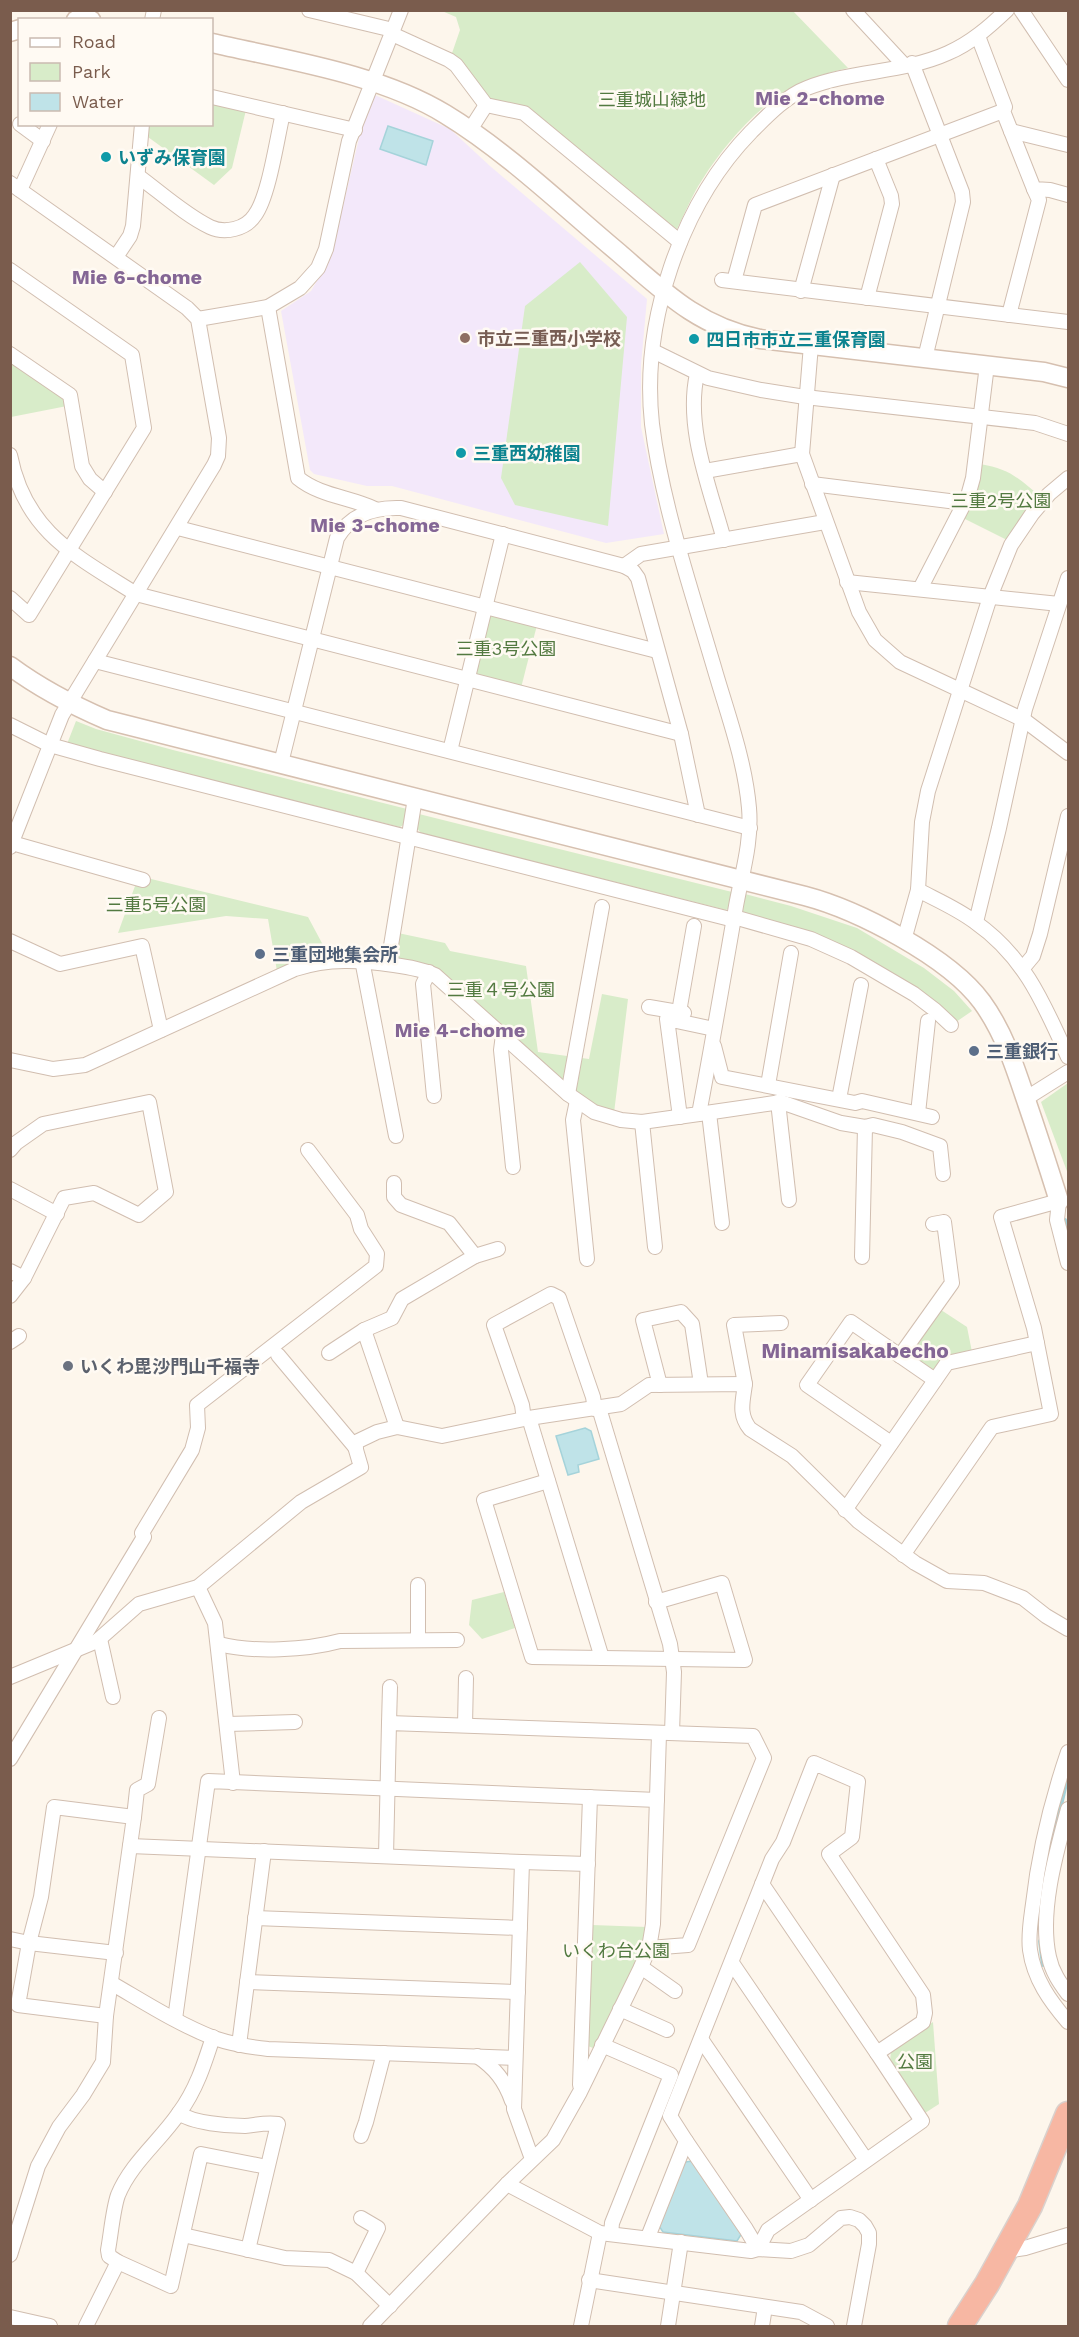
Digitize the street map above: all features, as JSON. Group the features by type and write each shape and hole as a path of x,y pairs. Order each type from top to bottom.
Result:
{"highway":[{"path":"960,2326 987,2284 1030,2206 1068,2114"}],"street":[{"path":"309,10 393,32 456,65 486,105 524,113 680,242"},
{"path":"198,319 268,307 300,288 318,268 326,249 349,141 401,10"},
{"path":"853,10 908,64 962,192 963,202 925,358"},
{"path":"1021,10 1068,80"},
{"path":"722,1223 704,1113 714,1029 750,828 745,775 680,548 660,467 652,423 653,351 663,291 680,242 706,191 734,150 771,113 806,88 951,52 978,36 1000,13"},
{"path":"978,36 1005,106 1003,111 1039,200 1009,315"},
{"path":"213,43 373,81 417,99 470,130 663,291 693,313 723,330 760,339 1044,372 1068,378"},
{"path":"213,97 355,130"},
{"path":"470,130 486,105"},
{"path":"1003,111 755,205 728,280 937,308 1068,322"},
{"path":"138,176 209,226 224,230 242,227 256,214 263,198 283,113"},
{"path":"23,126 43,141"},
{"path":"49,126 43,141 15,187 187,308 198,319 219,446 214,465 178,528 69,704 50,745 11,845 142,880"},
{"path":"116,257 132,231 142,126"},
{"path":"1011,131 1068,145"},
{"path":"867,298 892,204 876,159"},
{"path":"801,291 833,175"},
{"path":"1035,189 1068,195"},
{"path":"10,270 132,356 144,428 29,615 10,598"},
{"path":"268,307 298,478 310,488 375,509"},
{"path":"811,345 802,454 847,582 864,622 883,648 908,667 1024,720 1068,753"},
{"path":"653,351 697,374 728,383 805,397 1035,423 1068,434"},
{"path":"10,354 70,395 82,466 90,479 105,492"},
{"path":"920,589 965,503 973,478 987,365"},
{"path":"697,374 694,402 697,429 705,471 724,540"},
{"path":"705,471 802,454"},
{"path":"10,455 16,476 33,513 44,528 69,552 136,594 681,734"},
{"path":"904,940 918,890 923,813 990,597 1011,545 1049,494 1068,478"},
{"path":"812,484 965,503"},
{"path":"281,763 334,543 342,529 359,514 375,509 401,508 624,566 633,571 638,578 681,734 698,815"},
{"path":"624,566 641,554 825,522"},
{"path":"178,528 657,651"},
{"path":"450,751 503,534"},
{"path":"976,922 1025,710 1068,578"},
{"path":"847,582 1059,604"},
{"path":"95,661 750,828"},
{"path":"10,666 69,704 107,720 823,901 859,916 904,940 949,970 969,987 982,1002 1006,1044 1064,1206 1057,1220 1068,1263"},
{"path":"10,725 50,745 109,762 811,939 851,957 914,994 951,1025"},
{"path":"388,964 415,798"},
{"path":"1023,968 1033,956 1068,816"},
{"path":"918,890 976,922 1023,968 1042,999 1068,1057"},
{"path":"587,1258 572,1098 602,908"},
{"path":"679,1012 694,926"},
{"path":"10,941 60,964 142,946 161,1029"},
{"path":"768,1085 791,952"},
{"path":"362,960 396,1136"},
{"path":"10,1060 53,1069 79,1066 295,969 328,961 362,960 429,972 453,990 572,1098 604,1116 642,1122 778,1102 840,1123 865,1127 873,1125 902,1132 940,1146 943,1174"},
{"path":"429,972 423,984 434,1096"},
{"path":"839,1099 861,985"},
{"path":"649,1006 679,1012 714,1029"},
{"path":"680,1117 667,1019 714,1029"},
{"path":"714,1029 722,1077 855,1103 862,1101 925,1115 928,1021"},
{"path":"503,1035 501,1050 513,1167"},
{"path":"1026,1099 1068,1072"},
{"path":"10,1150 43,1124 149,1102 166,1192 139,1215 94,1193 64,1198 24,1278 10,1296"},
{"path":"778,1102 789,1200"},
{"path":"642,1122 655,1247"},
{"path":"862,1257 865,1127"},
{"path":"10,1759 73,1652 105,1605 144,1537 142,1533 192,1450 198,1428 197,1405 376,1266 377,1254 361,1229 357,1215 308,1150"},
{"path":"394,1183 394,1197 401,1205 449,1223 475,1256"},
{"path":"10,1189 57,1214"},
{"path":"903,1555 992,1427 1051,1414 1037,1343 1002,1217 1064,1206"},
{"path":"900,1356 952,1283 944,1222 933,1224"},
{"path":"328,1353 363,1330 392,1318 402,1299 475,1256 498,1249"},
{"path":"10,1271 24,1278"},
{"path":"370,2326 507,2184 553,2140 580,2092 649,1948 657,1800 672,1660 670,1644 593,1397 559,1298 551,1294 494,1325 548,1481 602,1658"},
{"path":"660,1385 643,1320 681,1312 692,1323 701,1384"},
{"path":"891,1443 807,1385 851,1322 935,1380"},
{"path":"781,1323 734,1325 745,1384 741,1408 750,1429 792,1456 845,1510 903,1555 947,1581 984,1583 1023,1598 1068,1629"},
{"path":"363,1330 397,1427"},
{"path":"845,1510 947,1363 1037,1343"},
{"path":"278,1355 356,1448"},
{"path":"10,1677 100,1639 139,1604 198,1587 301,1502 361,1467 354,1443 368,1436 397,1427 442,1436 527,1418 597,1409 627,1402 649,1385 745,1384"},
{"path":"548,1481 484,1500 532,1657 745,1660 722,1583 656,1602"},
{"path":"417,1584 418,1640"},
{"path":"198,1587 215,1623 219,1644 233,1783"},
{"path":"100,1639 113,1697"},
{"path":"219,1644 249,1648 290,1648 325,1645 340,1641 457,1640"},
{"path":"465,1725 466,1678"},
{"path":"386,1856 390,1687"},
{"path":"10,2255 38,2166 59,2127 83,2095 103,2062 106,2016 137,1790 148,1784 159,1718"},
{"path":"226,1724 295,1722"},
{"path":"389,1723 753,1736 764,1758 688,1945 649,1948"},
{"path":"1068,1752 1052,1800 1034,1895 1030,1950 1047,1997 1068,2022"},
{"path":"758,2249 670,2116 772,1859 783,1842 814,1763 858,1782 852,1837 829,1854 923,1995 924,2022 878,2053"},
{"path":"175,2019 208,1781 657,1800"},
{"path":"580,2092 590,1797"},
{"path":"1052,1800 1068,1804"},
{"path":"106,2016 18,2005 29,1943 41,1897 54,1807 134,1817"},
{"path":"1068,1809 1060,1840 1046,1927 1049,1958 1057,1980 1068,1994"},
{"path":"130,1846 588,1864"},
{"path":"238,2045 264,1851"},
{"path":"514,2109 522,1862"},
{"path":"758,2249 768,2230 922,2121 762,1884"},
{"path":"255,1918 520,1928"},
{"path":"10,1939 116,1953"},
{"path":"732,1963 866,2160"},
{"path":"641,1967 675,1991"},
{"path":"247,1982 518,1992"},
{"path":"111,1983 175,2019 213,2037 238,2045 268,2049 515,2058"},
{"path":"620,2009 667,2030"},
{"path":"213,2037 197,2085 179,2114 150,2146 119,2194 108,2250 109,2256 171,2286 201,2154 267,2167"},
{"path":"701,2039 811,2200"},
{"path":"581,2326 589,2280 605,2234 612,2223 671,2075 602,2045"},
{"path":"361,2136 384,2053"},
{"path":"477,2056 501,2077 532,2160"},
{"path":"179,2114 192,2120 244,2126 267,2122 278,2124 248,2250"},
{"path":"648,2237 686,2141"},
{"path":"507,2184 605,2234 648,2237 752,2251 758,2249 783,2252 800,2250 842,2218 850,2217 859,2220 869,2233 869,2244 854,2326"},
{"path":"356,2273 378,2228 361,2218"},
{"path":"183,2235 285,2258 329,2260 356,2273 390,2306"},
{"path":"1005,2251 1025,2248 1068,2235"},
{"path":"668,2326 681,2242"},
{"path":"86,2326 118,2262"},
{"path":"589,2280 801,2312 827,2326"},
{"path":"762,2326 765,2307"},
{"path":"10,2317 50,2326"}],"shaded area":[{"name":"市立三重西小学校","path":"375,95 450,129 490,166 647,299 641,365 641,427 664,534 606,543 392,486 367,486 314,474 310,470 281,311 311,291 331,257 360,134"}],"green space":[{"name":"三重城山緑地","path":"442,11 793,11 848,68 798,84 760,110 719,155 698,186 677,229 672,230 543,122 489,101 451,56 460,30 456,17"},
{"path":"213,102 246,110 232,168 214,185 148,137 149,126 213,126"},
{"path":"580,262 627,317 608,526 515,505 501,478 525,306"},
{"path":"10,360 65,399 67,406 11,417"},
{"name":"三重2号公園","path":"980,464 1013,475 1041,497 1009,541 963,518"},
{"name":"三重3号公園","path":"493,614 537,625 521,688 479,677 476,672 489,617"},
{"path":"76,721 96,729 173,750 407,809 405,824 400,827 67,744"},
{"path":"419,814 732,892 731,907 726,910 421,833 416,827"},
{"name":"三重5号公園","path":"147,878 308,917 323,945 324,956 277,971 268,919 226,916 118,933 135,886 141,886"},
{"path":"745,894 791,906 857,928 924,968 954,991 972,1011 956,1022 923,994 746,916 742,910"},
{"name":"三重４号公園","path":"398,933 445,943 450,951 526,966 538,1052 589,1059 602,994 628,999 614,1113 600,1108 575,1093 437,970 396,960"},
{"path":"1068,1083 1068,1174 1041,1102"},
{"path":"938,1308 967,1327 972,1352 934,1372 908,1353"},
{"path":"504,1592 515,1628 482,1639 469,1625 472,1600"},
{"name":"いくわ台公園","path":"592,1925 647,1927 645,1941 634,1973 593,2048 588,2046"},
{"name":"公園","path":"933,2022 939,2104 925,2113 890,2062 891,2051"}],"water":[{"path":"388,126 433,141 426,165 380,149"},
{"path":"585,1428 591,1431 599,1459 578,1465 579,1472 568,1475 556,1436"},
{"path":"693,2161 742,2233 737,2241 663,2232 659,2226 685,2162"}],"waterway":[{"path":"1065,1220 1068,1233"},
{"path":"1052,1844 1068,1775"},
{"path":"1040,1941 1043,1965"}],"place":[{"name":"いずみ保育園","path":"106,157"},
{"name":"市立三重西小学校","path":"465,338"},
{"name":"四日市市立三重保育園","path":"694,339"},
{"name":"三重西幼稚園","path":"461,453"},
{"name":"三重団地集会所","path":"260,954"},
{"name":"三重銀行","path":"974,1051"},
{"name":"いくわ毘沙門山千福寺","path":"68,1366"}],"district":[{"name":"Mie 2-chome","path":"820,98"},
{"name":"Mie 6-chome","path":"137,277"},
{"name":"Mie 3-chome","path":"375,525"},
{"name":"Mie 4-chome","path":"460,1030"},
{"name":"Minamisakabecho","path":"855,1350"}]}
